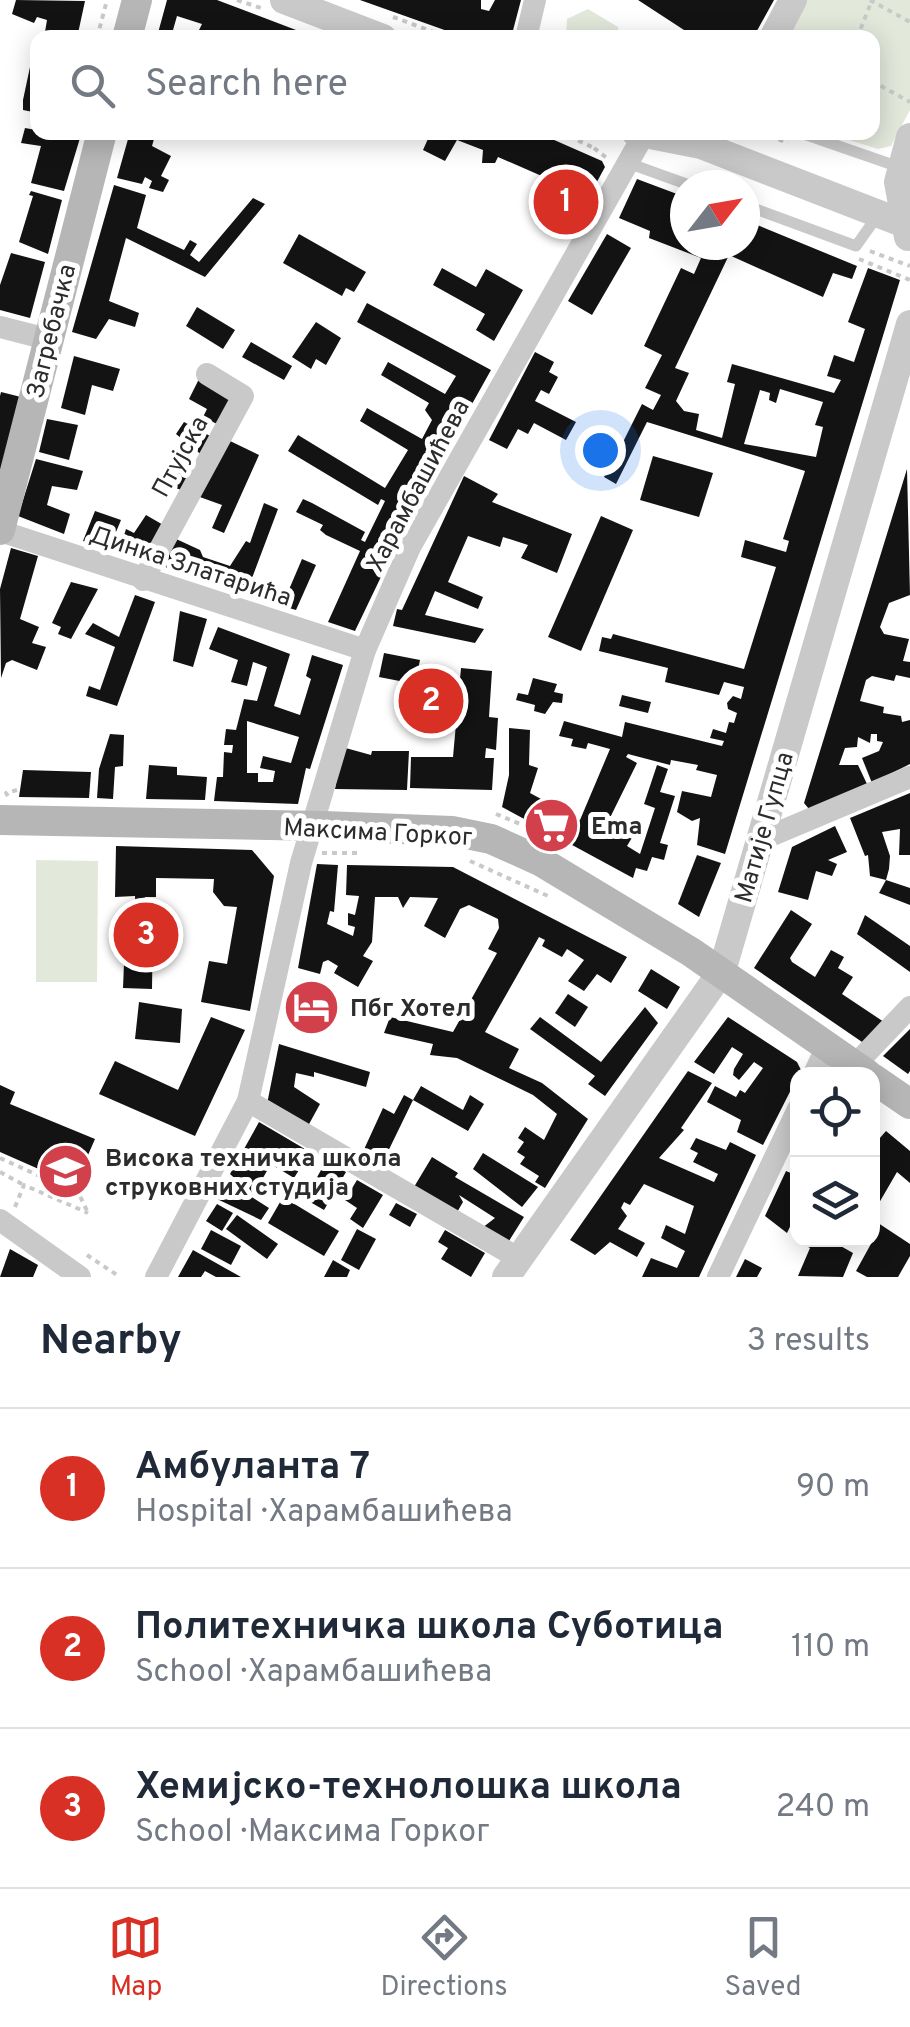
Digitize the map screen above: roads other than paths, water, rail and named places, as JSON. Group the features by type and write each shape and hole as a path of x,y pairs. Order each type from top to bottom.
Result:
{"main road":[{"path":"129,30 137,0"},
{"name":"Загребачка","path":"0,531 100,140"},
{"name":"Максима Горког","path":"0,820 310,840 452,831 491,839 554,870 722,971 857,1067"},
{"name":"Максима Горког","path":"880,1083 910,1104"}],"street":[{"path":"284,0 382,25"},
{"path":"528,30 535,0"},
{"path":"777,30 794,0"},
{"path":"716,141 901,226 899,167 910,137"},
{"name":"Харамбашићева","path":"156,1277 248,1100 310,840 365,650 410,547 628,163 637,140"},
{"name":"Матије Гупца","path":"512,1268 722,971 910,324"},
{"path":"0,327 47,339"},
{"name":"Птујска","path":"142,580 243,396 207,374"},
{"name":"Динка Златарића","path":"0,531 365,650"},
{"path":"758,841 910,778"},
{"path":"869,1067 910,1007"},
{"path":"818,1067 828,1046"},
{"path":"248,1100 512,1268"},
{"path":"718,1277 790,1126"},
{"path":"8,1214 80,1277"}],"lane":[{"path":"821,140 899,167"},
{"path":"628,163 670,178"},
{"path":"760,211 856,246 901,226"}],"place":[{"name":"Амбуланта 7","path":"566,202"},
{"name":"Политехничка школа Суботица","path":"431,701"},
{"name":"Ema","path":"552,825"},
{"name":"Хемијско-технолошка школа","path":"146,935"},
{"name":"Пбг Хотел","path":"311,1007"},
{"name":"Висока техничка школа струковних студија","path":"66,1171"}]}
